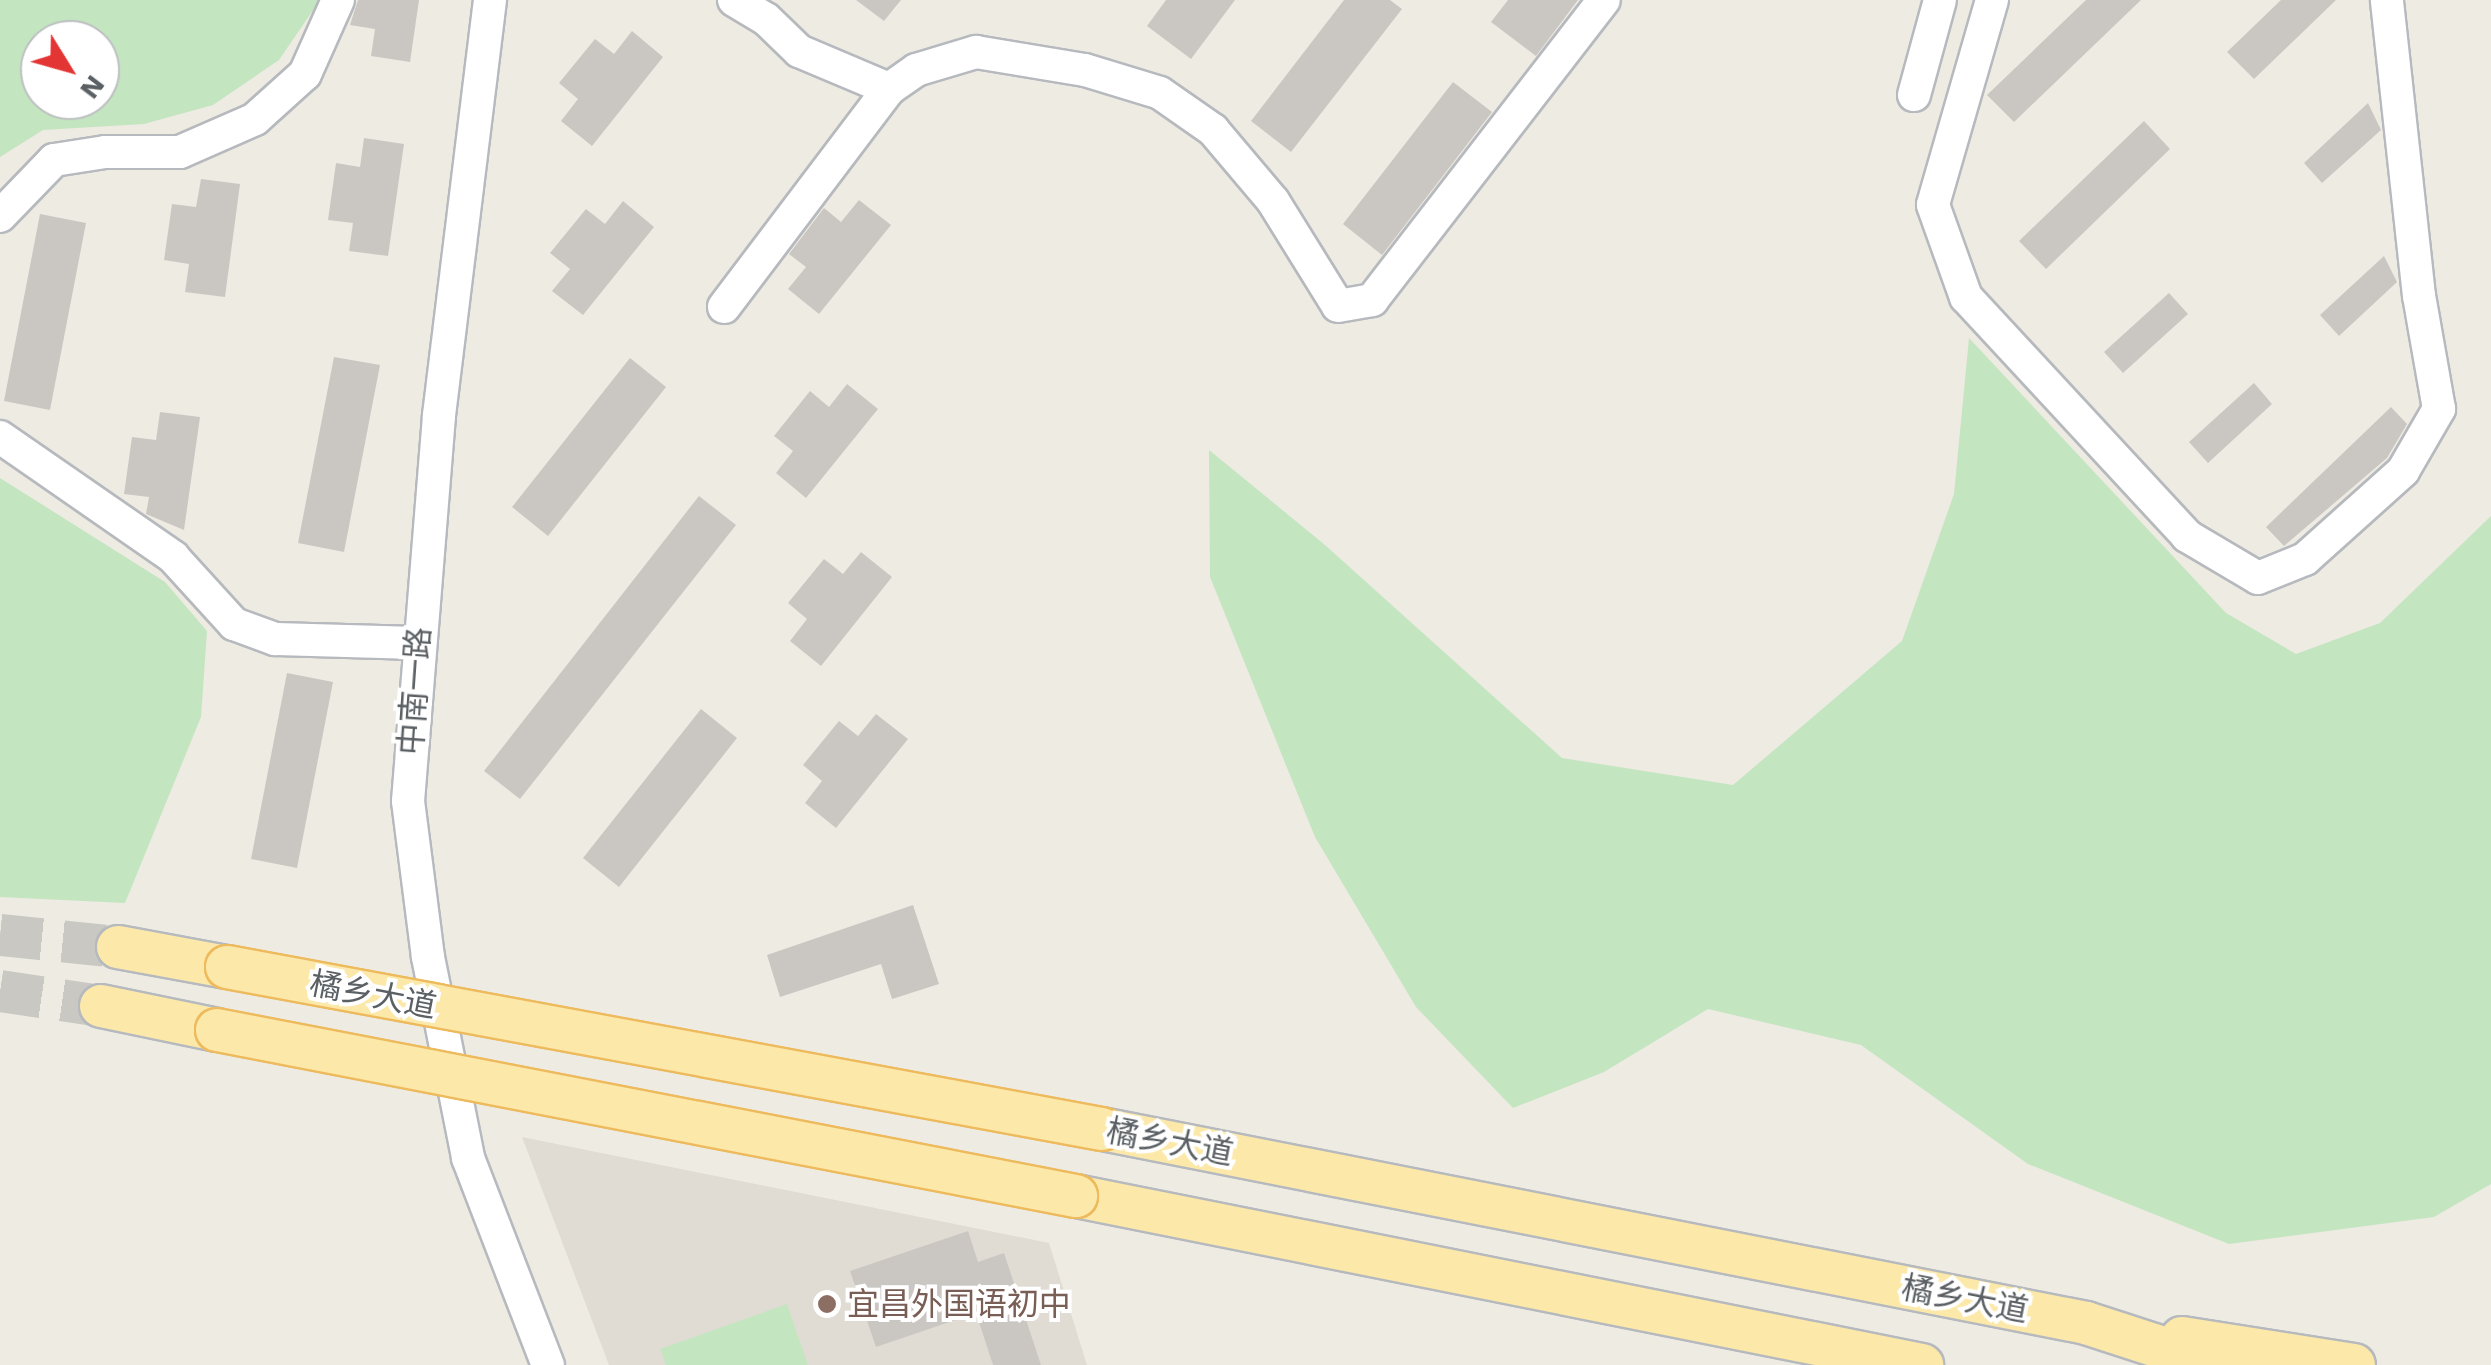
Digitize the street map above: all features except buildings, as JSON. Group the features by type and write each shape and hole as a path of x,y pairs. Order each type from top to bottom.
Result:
{"main road":[{"name":"橘乡大道","path":"118,947 1102,1129 2086,1323 2215,1365"},
{"name":"橘乡大道","path":"101,1006 1922,1365"},
{"path":"2086,1323 2354,1365"}],"street":[{"path":"0,216 54,160 105,152 180,152 255,120 305,74 338,0"},
{"name":"中南一路","path":"490,0 418,643 408,801 428,957 468,1158 548,1365"},
{"path":"734,0 766,19 799,51 889,89"},
{"path":"724,307 889,89 916,70 976,52 1086,70 1160,93 1212,130 1261,187 1338,306 1372,300 1604,0"},
{"path":"1914,96 1940,0"},
{"path":"1992,0 1946,142 1934,205 1966,298 2186,536 2258,578 2306,559 2404,471 2439,409 2420,296 2387,0"},
{"path":"0,437 174,557 234,624 275,639 418,643"}],"shaded area":[{"name":"宜昌外国语初中","path":"522,1137 1049,1243 1087,1365 609,1365"}],"green space":[{"path":"0,0 320,0 279,60 213,105 144,124 43,130 0,157"},
{"path":"1969,338 2226,613 2296,654 2380,623 2491,516 2491,1184 2434,1217 2229,1244 2028,1164 1861,1045 1708,1009 1604,1072 1513,1108 1416,1007 1315,837 1210,577 1209,450 1325,545 1562,758 1733,785 1902,641 1954,494"},
{"path":"0,478 165,582 207,631 201,717 125,903 0,897"},
{"path":"787,1304 808,1365 666,1365 660,1349"}],"tunnel":[{"path":"0,935 118,947"},
{"path":"0,991 101,1006"}],"place":[{"name":"宜昌外国语初中","path":"827,1304"}]}
